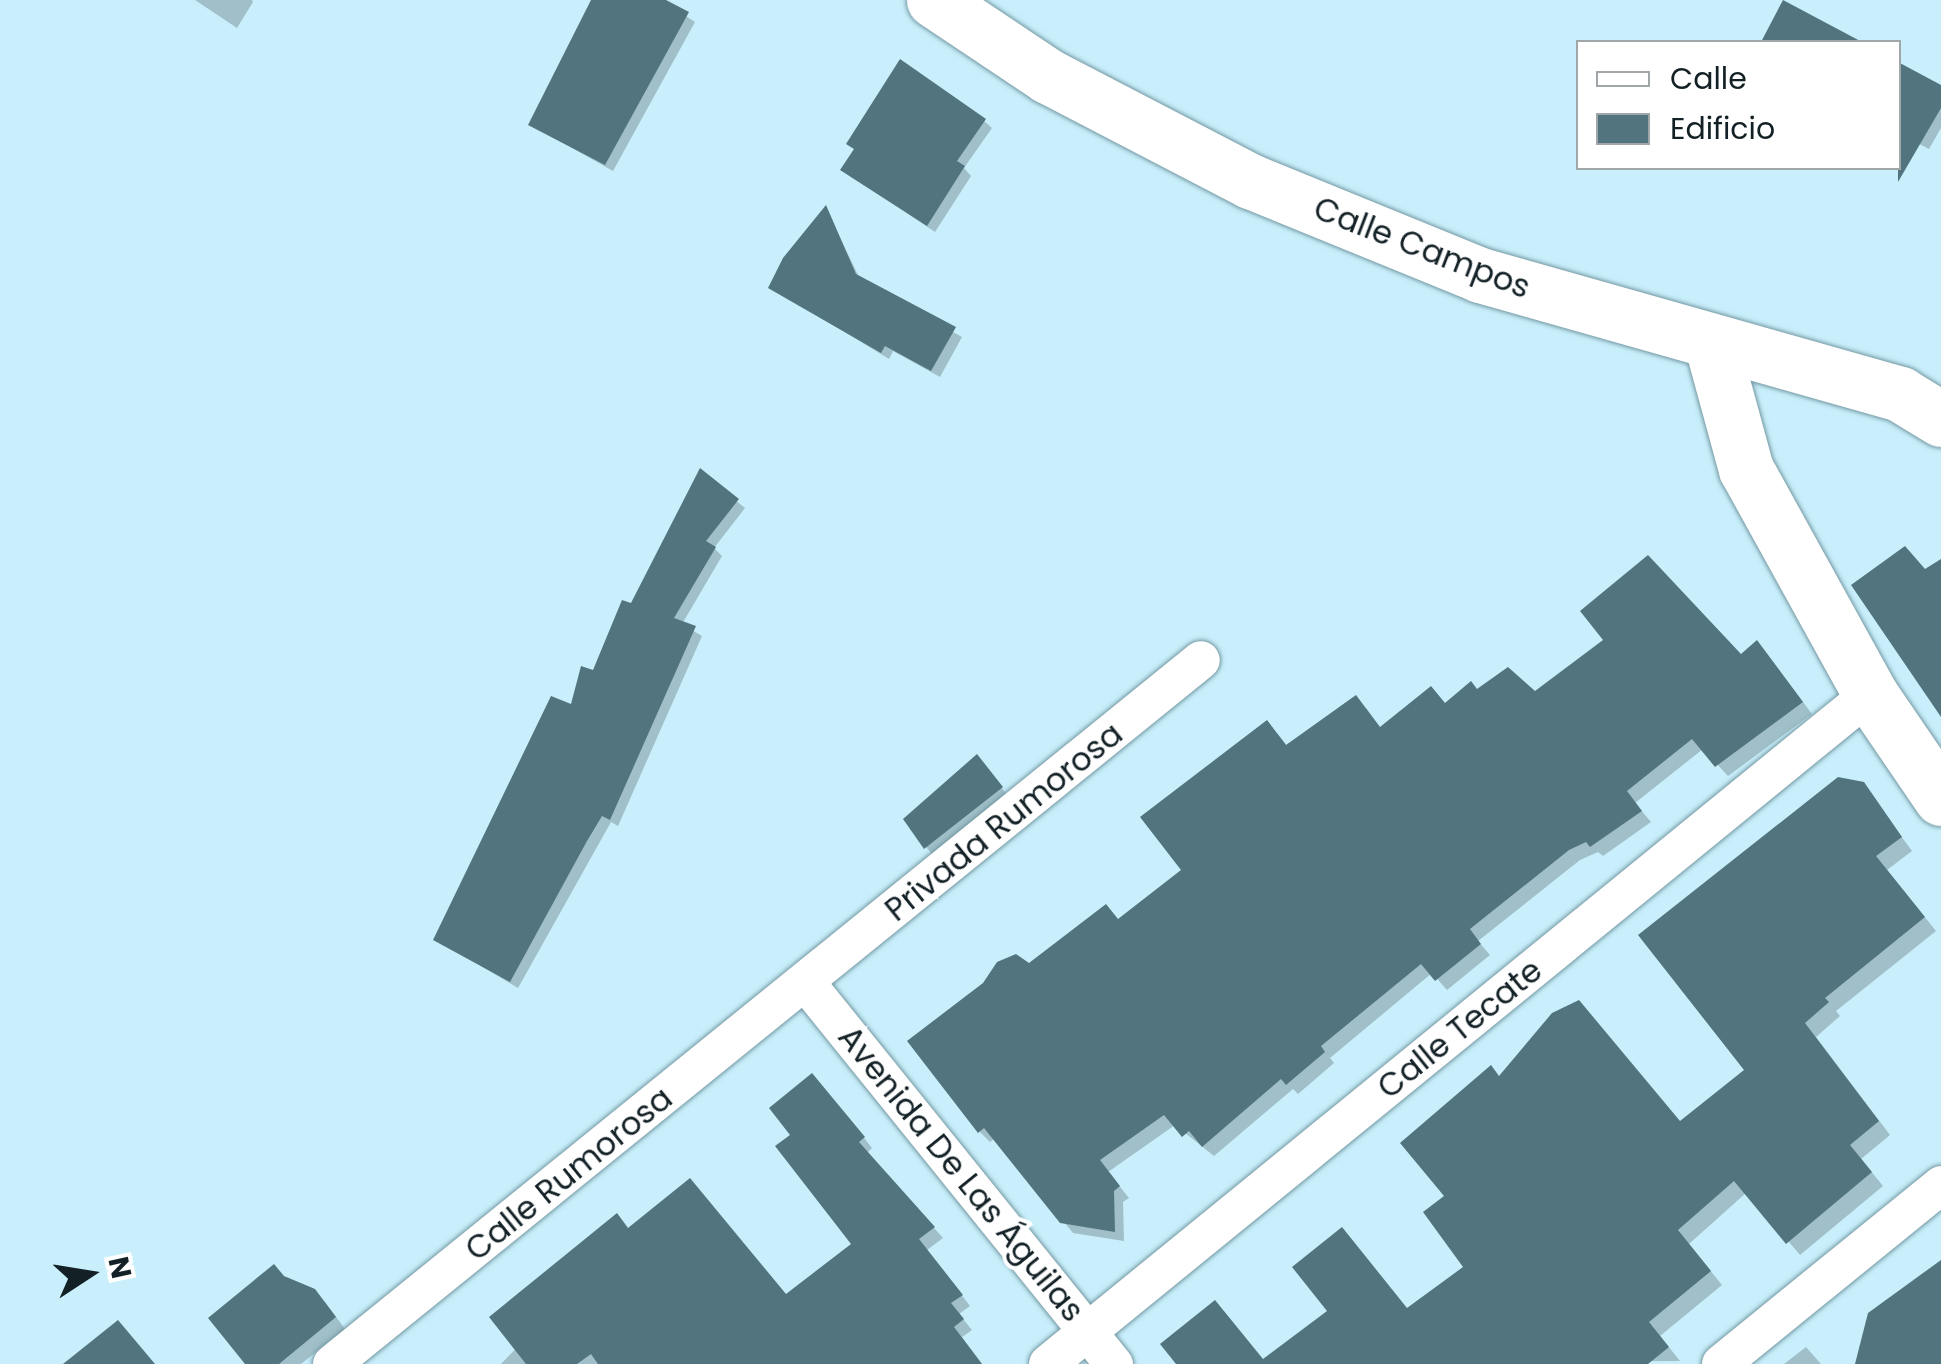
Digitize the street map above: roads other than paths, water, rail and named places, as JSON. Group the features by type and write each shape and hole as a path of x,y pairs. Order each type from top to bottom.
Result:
{"street":[{"name":"Calle Campos","path":"934,0 1048,76 1250,182 1480,274 1712,345 1900,394 1941,419"},
{"path":"1712,345 1746,468 1870,694 1941,798"},
{"name":"Privada Rumorosa","path":"806,984 1202,660"},
{"name":"Calle Tecate","path":"1048,1364 1870,694"},
{"name":"Avenida De Las Águilas","path":"806,984 1114,1364"},
{"name":"Calle Rumorosa","path":"332,1364 806,984"},
{"path":"1721,1364 1941,1184"}]}
